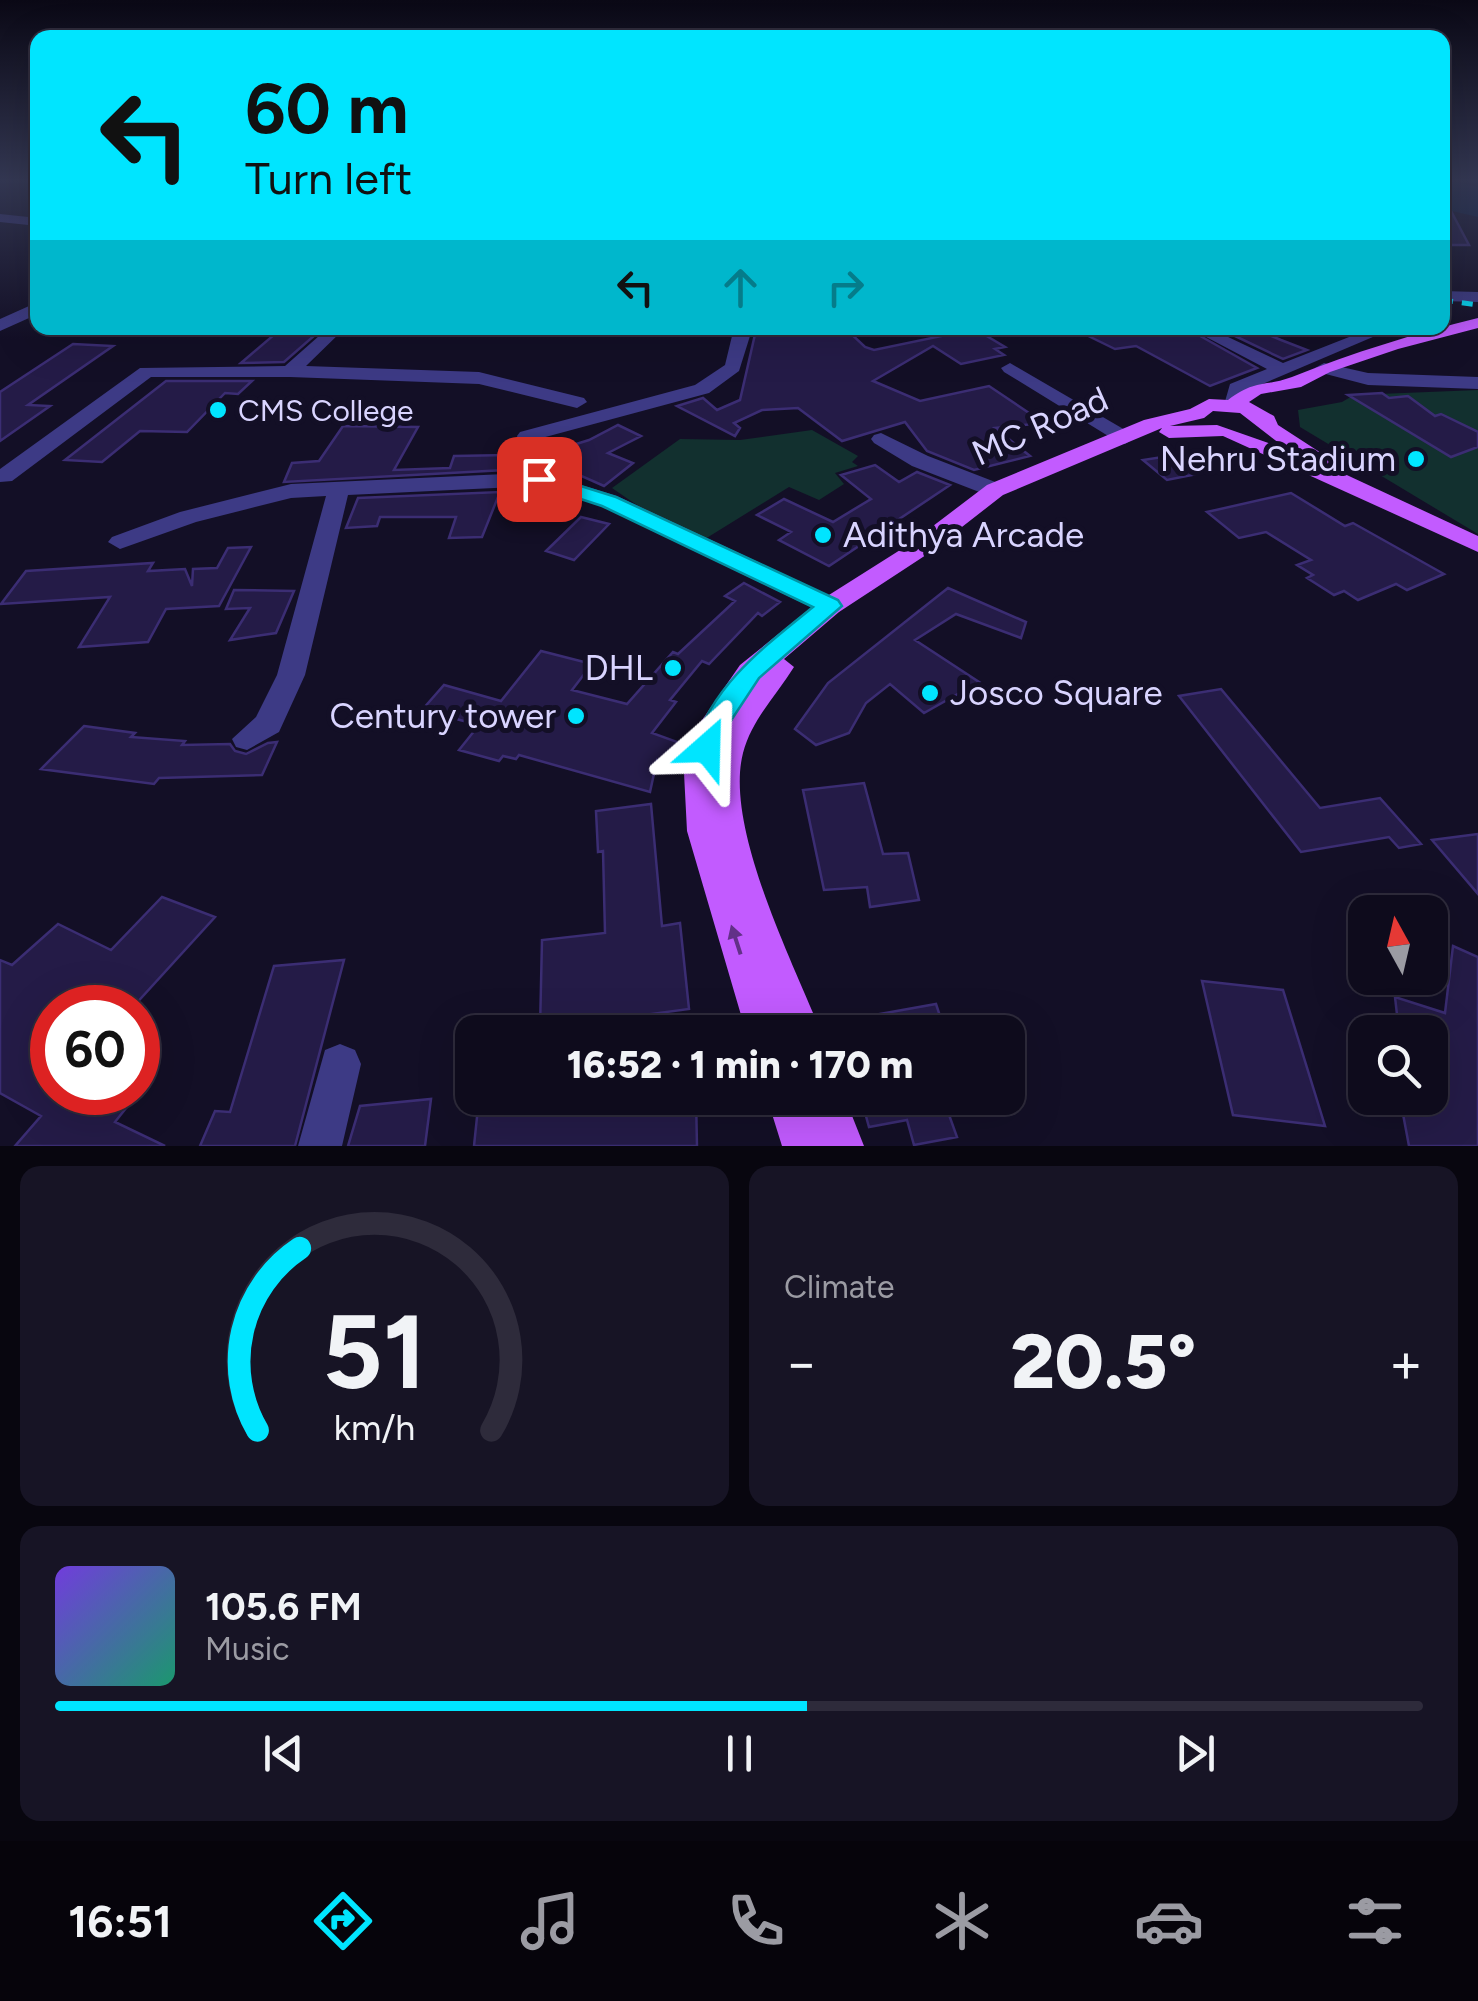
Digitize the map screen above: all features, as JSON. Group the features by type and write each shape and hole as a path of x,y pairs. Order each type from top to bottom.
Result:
{"main road":[{"name":"MC Road","path":"1450,327 1478,323"},
{"name":"MC Road","path":"761,1015 704,831 700,773 714,723 750,672 830,606 917,550 995,490 1151,424 1197,414 1208,405 1234,405 1255,389 1287,376 1324,368 1389,336"},
{"path":"1124,438 1225,433 1257,436 1277,406 1287,376"},
{"path":"1234,405 1266,422 1339,478"},
{"path":"1197,414 1202,422 1225,433 1339,478 1478,546"},
{"name":"MC Road","path":"794,1015 727,820 724,765 760,687 807,639 830,606"},
{"path":"794,1115 804,1146"},
{"path":"830,1115 842,1146"}],"street":[{"path":"1450,296 1478,297"},
{"path":"0,326 30,311"},
{"path":"290,371 329,335"},
{"path":"539,479 528,436 702,390 734,367 740,335"},
{"path":"1210,335 1287,376 1389,336"},
{"path":"1010,368 1124,438"},
{"path":"1324,368 1368,379 1478,383"},
{"path":"4,476 147,372 290,371 479,378 577,402"},
{"path":"881,439 920,462 995,490"},
{"path":"120,542 188,517 291,491 539,479 609,501 830,606"},
{"path":"248,739 268,724 292,674 339,488"},
{"path":"320,1146 340,1064"}],"green space":[{"name":"Nehru Stadium","path":"1478,390 1478,534 1300,427 1298,410 1342,402 1354,395"},
{"path":"812,430 858,456 852,462 858,466 835,473 844,484 819,500 789,487 705,539 647,512 612,488 680,439 740,440"}],"building":[{"path":"1450,232 1462,232 1469,245 1450,245"},
{"path":"274,335 315,335 284,362 241,363"},
{"path":"755,335 852,335 874,350 946,335 985,335 1005,347 995,349 1004,355 961,364 933,346 873,381 920,401 989,386 1044,423 995,428 1030,456 974,470 927,451 905,422 842,441 798,408 762,410 734,423 740,428 735,436 677,406 703,398 717,410 740,400"},
{"path":"1086,335 1198,335 1257,368 1210,386 1136,346 1115,349"},
{"path":"1270,335 1307,350 1283,359 1235,336"},
{"path":"73,344 113,346 28,405 50,406 0,441 0,392"},
{"path":"166,381 252,381 238,394 225,393 187,432 140,431 102,462 65,460"},
{"path":"1382,393 1389,398 1408,396 1435,416 1441,414 1478,432 1478,447 1451,457 1348,395"},
{"path":"618,425 641,436 608,453 633,463 604,486 570,471 578,467 554,451 589,440"},
{"path":"343,426 418,427 394,470 450,468 454,456 509,455 505,470 284,482 292,463 319,461"},
{"path":"1201,451 1258,462 1167,480 1143,460"},
{"path":"875,465 899,482 917,472 950,485 829,566 779,540 791,532 757,515 784,499 833,522 871,499 841,475"},
{"path":"500,492 482,537 449,538 456,517 380,517 377,526 346,528 358,498"},
{"path":"1291,493 1345,526 1353,523 1444,574 1407,590 1396,584 1358,600 1344,591 1334,595 1307,578 1313,575 1297,565 1311,560 1266,532 1239,538 1207,512"},
{"path":"581,517 609,524 574,560 546,551"},
{"path":"251,547 219,606 166,609 148,642 79,647 110,597 1,604 26,571 153,563 148,571 185,569 192,586 193,569 217,568 228,548"},
{"path":"744,583 780,602 762,616 758,613 709,664 702,661 670,700 676,702 652,733 680,743 665,763 657,760 650,792 519,755 516,759 503,756 499,761 459,750 479,725 422,710 444,685 501,701 541,651 592,664 572,690 627,704 673,652 678,654 735,601 725,596"},
{"name":"Josco Square","path":"948,588 1026,622 1021,638 956,614 915,640 979,682 924,713 890,684 866,703 849,733 816,745 795,729 828,683"},
{"path":"234,590 294,591 276,633 230,640 250,608 226,609"},
{"path":"1221,689 1320,808 1380,798 1421,844 1399,848 1389,837 1301,852 1179,696"},
{"path":"84,726 135,733 131,737 185,741 182,745 230,744 235,751 246,754 277,742 262,775 159,778 154,784 41,769"},
{"path":"864,783 883,854 908,853 919,900 870,907 867,887 824,890 803,790"},
{"path":"651,804 662,926 680,923 689,1009 644,1015 540,1015 542,940 605,933 603,851 598,852 596,811"},
{"path":"1478,834 1478,894 1432,840"},
{"path":"162,897 215,917 153,985 30,985 30,1110 0,1093 0,960 12,965 58,924 111,950"},
{"path":"1453,946 1478,957 1478,1146 1409,1146 1403,1115 1448,1115 1448,1015 1397,1015 1395,997 1445,1013"},
{"path":"344,960 295,1146 200,1146 215,1111 230,1112 274,966"},
{"path":"1202,981 1283,990 1325,1126 1233,1115"},
{"path":"936,1004 940,1015 874,1015"},
{"path":"431,1099 425,1146 348,1146 360,1106"},
{"path":"121,1115 115,1122 165,1146 15,1146 41,1116"},
{"path":"477,1115 696,1115 697,1146 474,1146"},
{"path":"866,1115 949,1115 957,1137 914,1145 907,1120 869,1127"}],"railway":[{"path":"1450,301 1478,305"}],"place":[{"name":"CMS College","path":"218,410"},
{"name":"Nehru Stadium","path":"1416,459"},
{"name":"Adithya Arcade","path":"823,535"},
{"name":"DHL","path":"673,668"},
{"name":"Josco Square","path":"930,693"},
{"name":"Century tower","path":"576,716"}],"route":[{"path":"539,479 609,501 830,606 750,672 714,723 707,748"}]}
